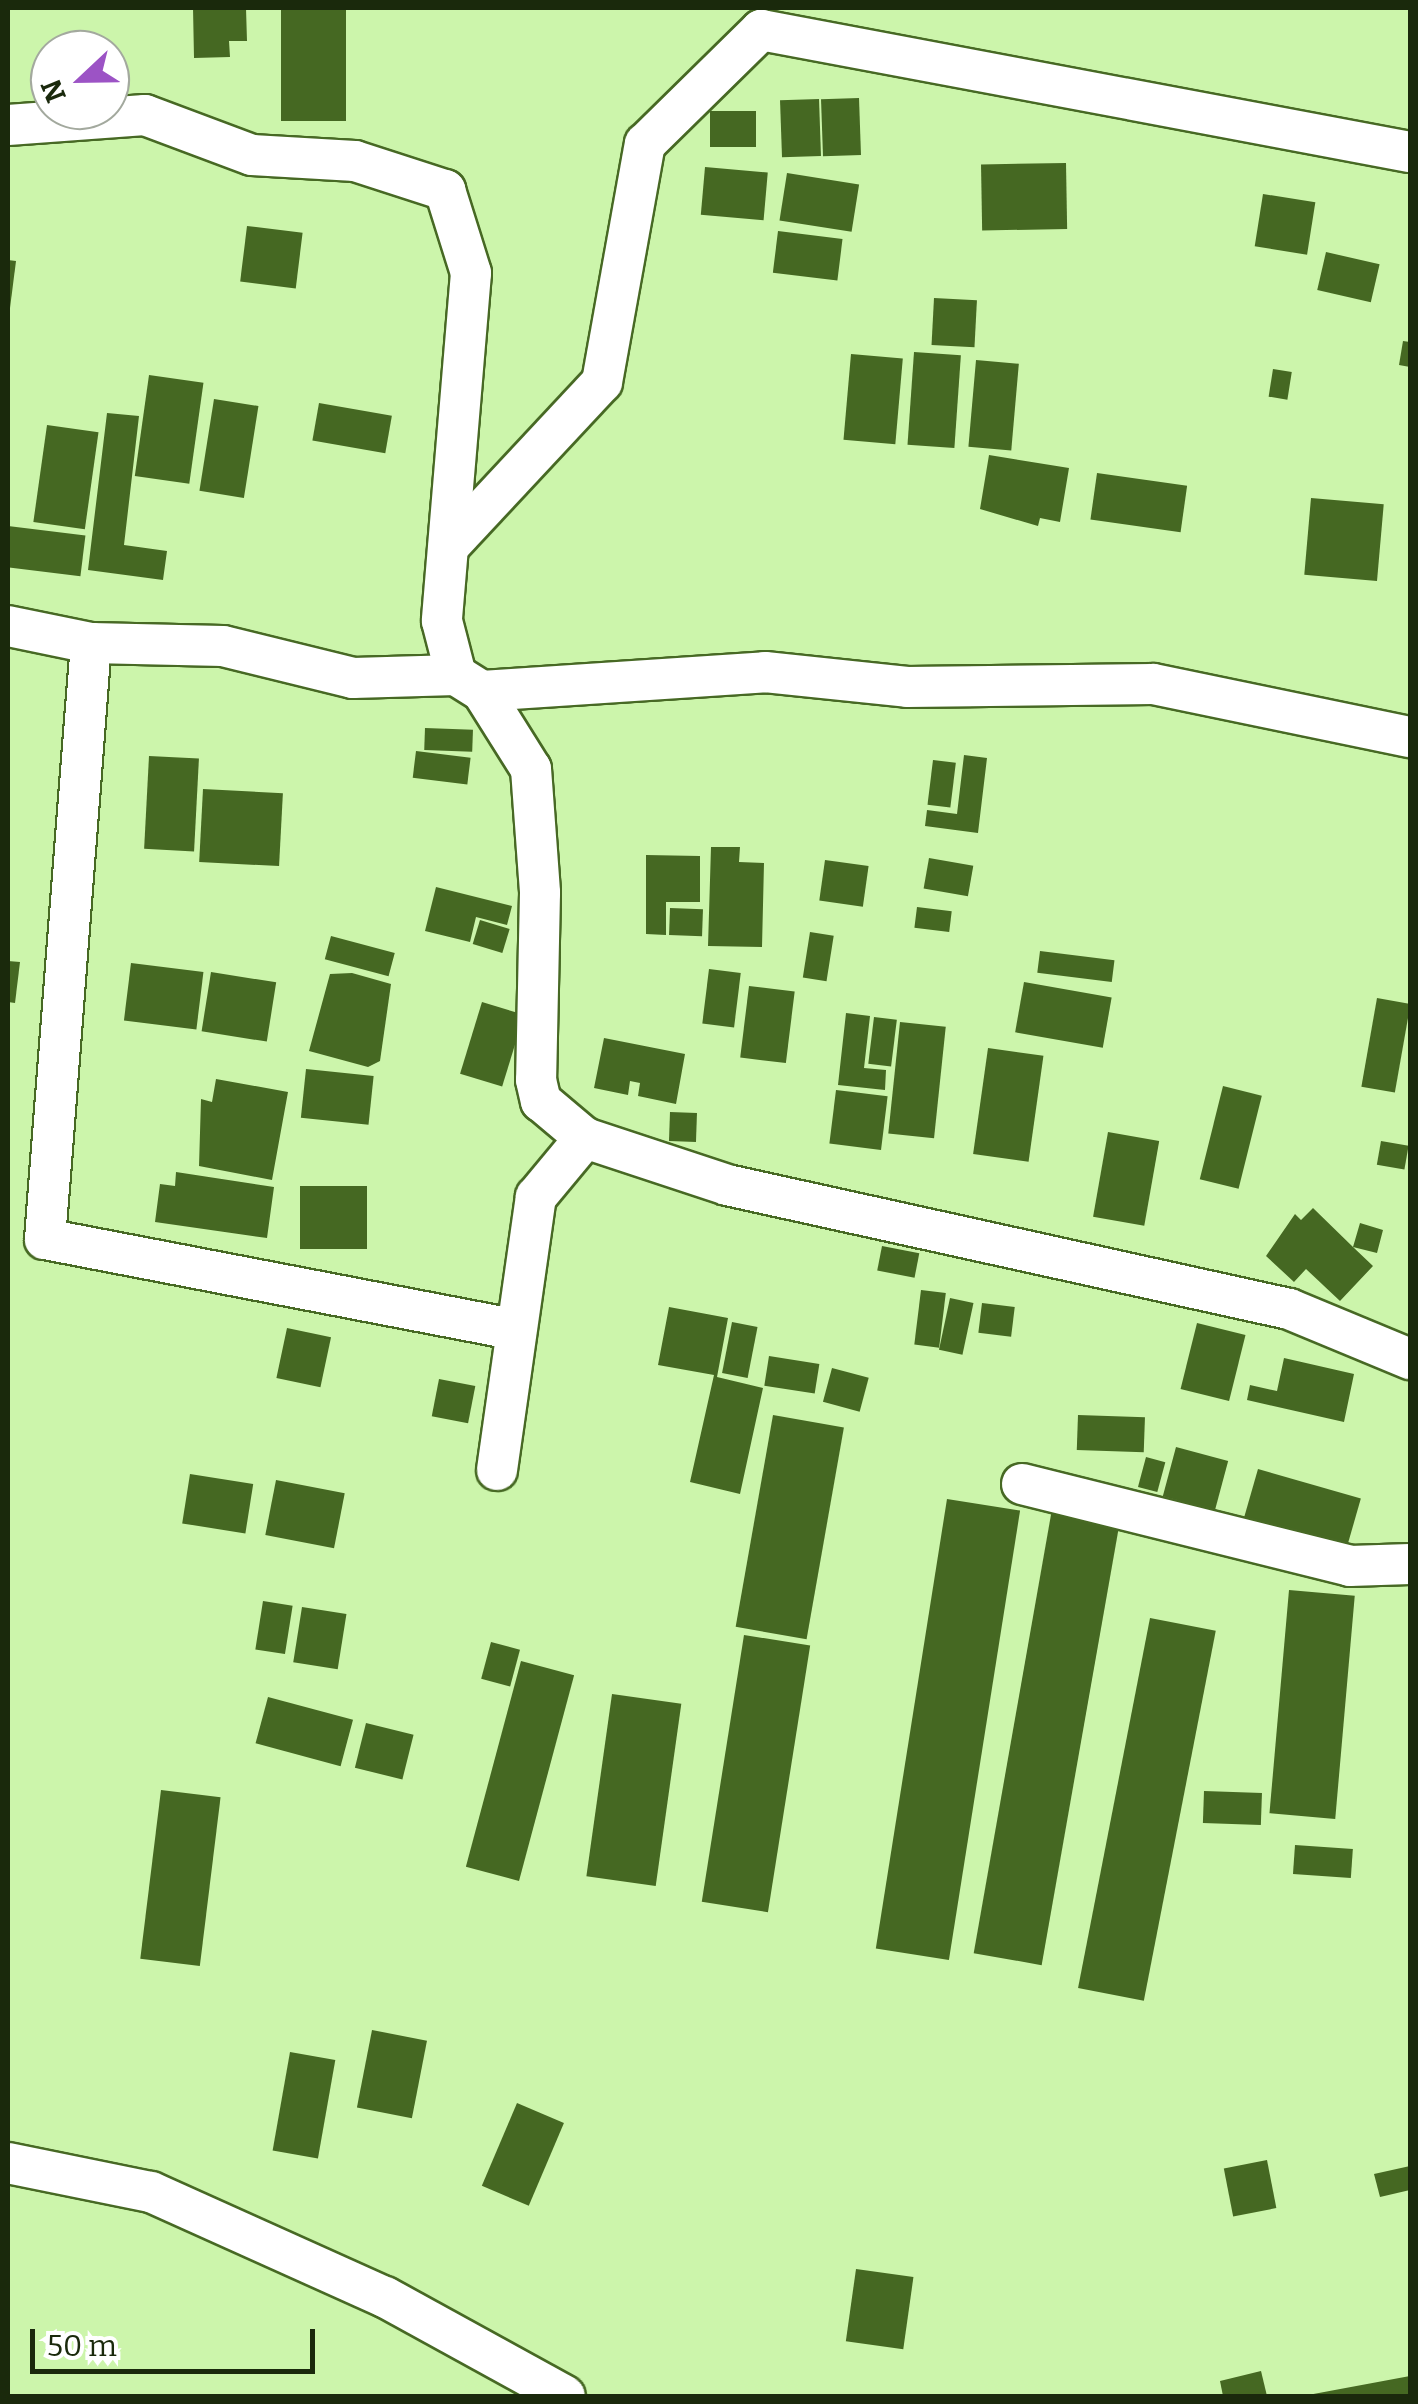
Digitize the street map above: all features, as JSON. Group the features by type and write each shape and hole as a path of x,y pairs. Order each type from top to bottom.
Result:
{"street":[{"path":"449,546 602,382 645,144 762,19 1410,152"},
{"path":"8,126 145,115 252,155 355,161 445,190 471,272 442,621 469,683 531,768 540,893 536,1080 541,1101 584,1138 728,1185 1289,1309 1410,1360"},
{"path":"8,626 91,643 224,646 352,678 469,683 764,672 906,687 1153,684 1410,737"},
{"path":"91,643 45,1239 512,1329"},
{"path":"497,1470 512,1329 536,1197 584,1138"},
{"path":"1022,1484 1350,1566 1410,1564"},
{"path":"8,2163 150,2192 385,2297 564,2396"}],"building":[{"path":"193,8 246,8 247,41 229,41 230,57 194,58"},
{"path":"281,8 346,8 346,121 281,121"},
{"path":"859,98 861,155 823,156 821,99"},
{"path":"819,99 821,156 782,157 780,100"},
{"path":"710,111 756,111 756,147 710,147"},
{"path":"1066,163 1067,229 982,230 981,164"},
{"path":"705,167 768,172 764,220 701,215"},
{"path":"787,173 859,184 852,232 779,220"},
{"path":"1263,194 1315,202 1307,255 1255,246"},
{"path":"247,226 303,233 296,288 240,282"},
{"path":"778,231 843,239 837,281 773,273"},
{"path":"1326,252 1380,264 1371,302 1317,290"},
{"path":"8,260 16,261 10,308 8,308"},
{"path":"934,298 977,300 974,347 932,345"},
{"path":"1403,341 1410,342 1410,367 1399,365"},
{"path":"914,352 961,355 954,448 908,445"},
{"path":"851,354 903,359 895,444 844,440"},
{"path":"976,360 1019,364 1011,450 968,447"},
{"path":"1273,369 1292,372 1287,400 1269,397"},
{"path":"149,375 203,383 189,484 135,476"},
{"path":"214,399 258,406 244,498 199,491"},
{"path":"319,403 392,416 385,453 312,440"},
{"path":"107,413 139,416 124,545 167,551 163,580 88,570"},
{"path":"47,425 98,432 85,529 33,522"},
{"path":"989,455 1069,468 1060,522 1040,518 1038,526 980,509"},
{"path":"1097,473 1187,486 1181,532 1090,520"},
{"path":"1311,498 1384,504 1377,581 1304,575"},
{"path":"8,526 85,536 80,576 8,567"},
{"path":"425,728 473,730 472,752 424,750"},
{"path":"416,751 471,758 467,785 413,778"},
{"path":"964,755 987,758 978,833 925,826 927,810 957,814"},
{"path":"149,756 199,759 194,851 144,849"},
{"path":"933,760 956,763 950,807 928,805"},
{"path":"203,789 283,793 279,866 199,862"},
{"path":"711,847 740,847 739,862 764,863 762,947 708,946"},
{"path":"646,855 700,856 700,902 666,902 666,935 646,934"},
{"path":"929,858 973,866 968,896 924,889"},
{"path":"825,860 869,866 863,907 819,901"},
{"path":"436,887 512,906 507,925 476,917 470,942 425,931"},
{"path":"917,907 952,911 949,932 914,928"},
{"path":"670,908 703,909 702,936 669,935"},
{"path":"480,920 510,929 502,953 473,944"},
{"path":"810,932 834,936 827,981 803,977"},
{"path":"331,936 395,953 389,976 325,959"},
{"path":"1040,951 1114,960 1112,982 1037,973"},
{"path":"8,961 20,962 15,1003 8,1002"},
{"path":"131,963 203,972 196,1029 124,1021"},
{"path":"709,969 741,973 734,1027 702,1024"},
{"path":"211,972 276,982 267,1042 202,1031"},
{"path":"352,973 391,984 380,1061 368,1067 309,1051 330,974"},
{"path":"1024,982 1112,997 1103,1048 1015,1032"},
{"path":"749,986 795,992 786,1063 740,1057"},
{"path":"1377,998 1410,1004 1395,1093 1361,1087"},
{"path":"482,1002 524,1015 502,1087 460,1074"},
{"path":"846,1013 870,1016 864,1068 886,1070 885,1090 838,1085"},
{"path":"874,1017 897,1020 891,1066 868,1064"},
{"path":"900,1022 946,1027 934,1138 888,1133"},
{"path":"604,1038 685,1054 676,1104 638,1096 640,1083 630,1081 628,1095 594,1088"},
{"path":"988,1048 1043,1056 1029,1162 973,1154"},
{"path":"306,1069 374,1076 369,1125 301,1118"},
{"path":"216,1079 288,1092 272,1180 199,1166 201,1099 212,1102"},
{"path":"1223,1086 1262,1096 1239,1189 1200,1179"},
{"path":"836,1090 888,1096 881,1150 829,1144"},
{"path":"670,1112 697,1113 696,1142 669,1141"},
{"path":"1108,1132 1159,1141 1144,1226 1093,1217"},
{"path":"1381,1141 1409,1146 1404,1169 1377,1165"},
{"path":"176,1172 274,1187 267,1238 155,1222 160,1184 175,1186"},
{"path":"300,1186 367,1186 367,1249 300,1249"},
{"path":"1313,1208 1373,1266 1340,1301 1306,1269 1294,1282 1266,1256 1295,1214 1301,1220"},
{"path":"1360,1223 1383,1230 1377,1253 1353,1247"},
{"path":"882,1246 919,1253 915,1278 877,1271"},
{"path":"921,1290 946,1293 939,1348 914,1345"},
{"path":"950,1298 973,1303 962,1355 939,1350"},
{"path":"982,1303 1015,1307 1011,1337 978,1333"},
{"path":"669,1307 728,1318 717,1377 763,1388 740,1494 690,1482 714,1375 658,1365"},
{"path":"732,1322 758,1327 748,1378 722,1373"},
{"path":"1197,1323 1246,1335 1229,1401 1181,1389"},
{"path":"287,1328 331,1337 320,1387 276,1378"},
{"path":"769,1356 819,1364 815,1394 764,1386"},
{"path":"1284,1358 1354,1374 1344,1422 1247,1400 1250,1385 1277,1391"},
{"path":"832,1368 869,1378 860,1412 823,1402"},
{"path":"439,1379 475,1386 468,1423 432,1416"},
{"path":"773,1415 844,1428 807,1639 736,1627"},
{"path":"1078,1415 1145,1417 1144,1452 1077,1450"},
{"path":"1176,1447 1228,1461 1215,1510 1163,1496"},
{"path":"1146,1457 1165,1462 1157,1492 1138,1487"},
{"path":"1258,1469 1361,1498 1347,1548 1244,1518"},
{"path":"190,1474 253,1484 245,1533 182,1523"},
{"path":"276,1480 345,1493 334,1548 265,1535"},
{"path":"947,1499 1020,1511 949,1960 876,1948"},
{"path":"1052,1509 1120,1521 1042,1965 974,1953"},
{"path":"1289,1590 1355,1596 1335,1819 1269,1813"},
{"path":"263,1601 293,1606 285,1654 255,1649"},
{"path":"302,1607 346,1614 338,1669 293,1662"},
{"path":"1150,1618 1216,1631 1144,2001 1078,1988"},
{"path":"744,1635 810,1645 768,1912 702,1902"},
{"path":"491,1642 520,1650 510,1686 481,1679"},
{"path":"521,1661 574,1675 519,1881 466,1867"},
{"path":"612,1694 681,1704 656,1886 586,1876"},
{"path":"268,1697 353,1720 341,1766 256,1743"},
{"path":"366,1723 414,1735 402,1779 355,1768"},
{"path":"161,1790 221,1797 200,1966 140,1959"},
{"path":"1204,1791 1262,1793 1261,1825 1203,1823"},
{"path":"1295,1845 1353,1849 1351,1878 1293,1874"},
{"path":"372,2030 427,2041 412,2118 357,2108"},
{"path":"290,2052 335,2060 318,2158 273,2150"},
{"path":"517,2103 564,2123 529,2206 482,2186"},
{"path":"1267,2160 1276,2208 1233,2216 1224,2168"},
{"path":"1410,2166 1410,2190 1380,2197 1374,2174"},
{"path":"856,2269 913,2277 903,2349 846,2341"},
{"path":"1261,2371 1267,2396 1223,2396 1220,2381"},
{"path":"1410,2376 1410,2396 1308,2396 1308,2395"}]}
